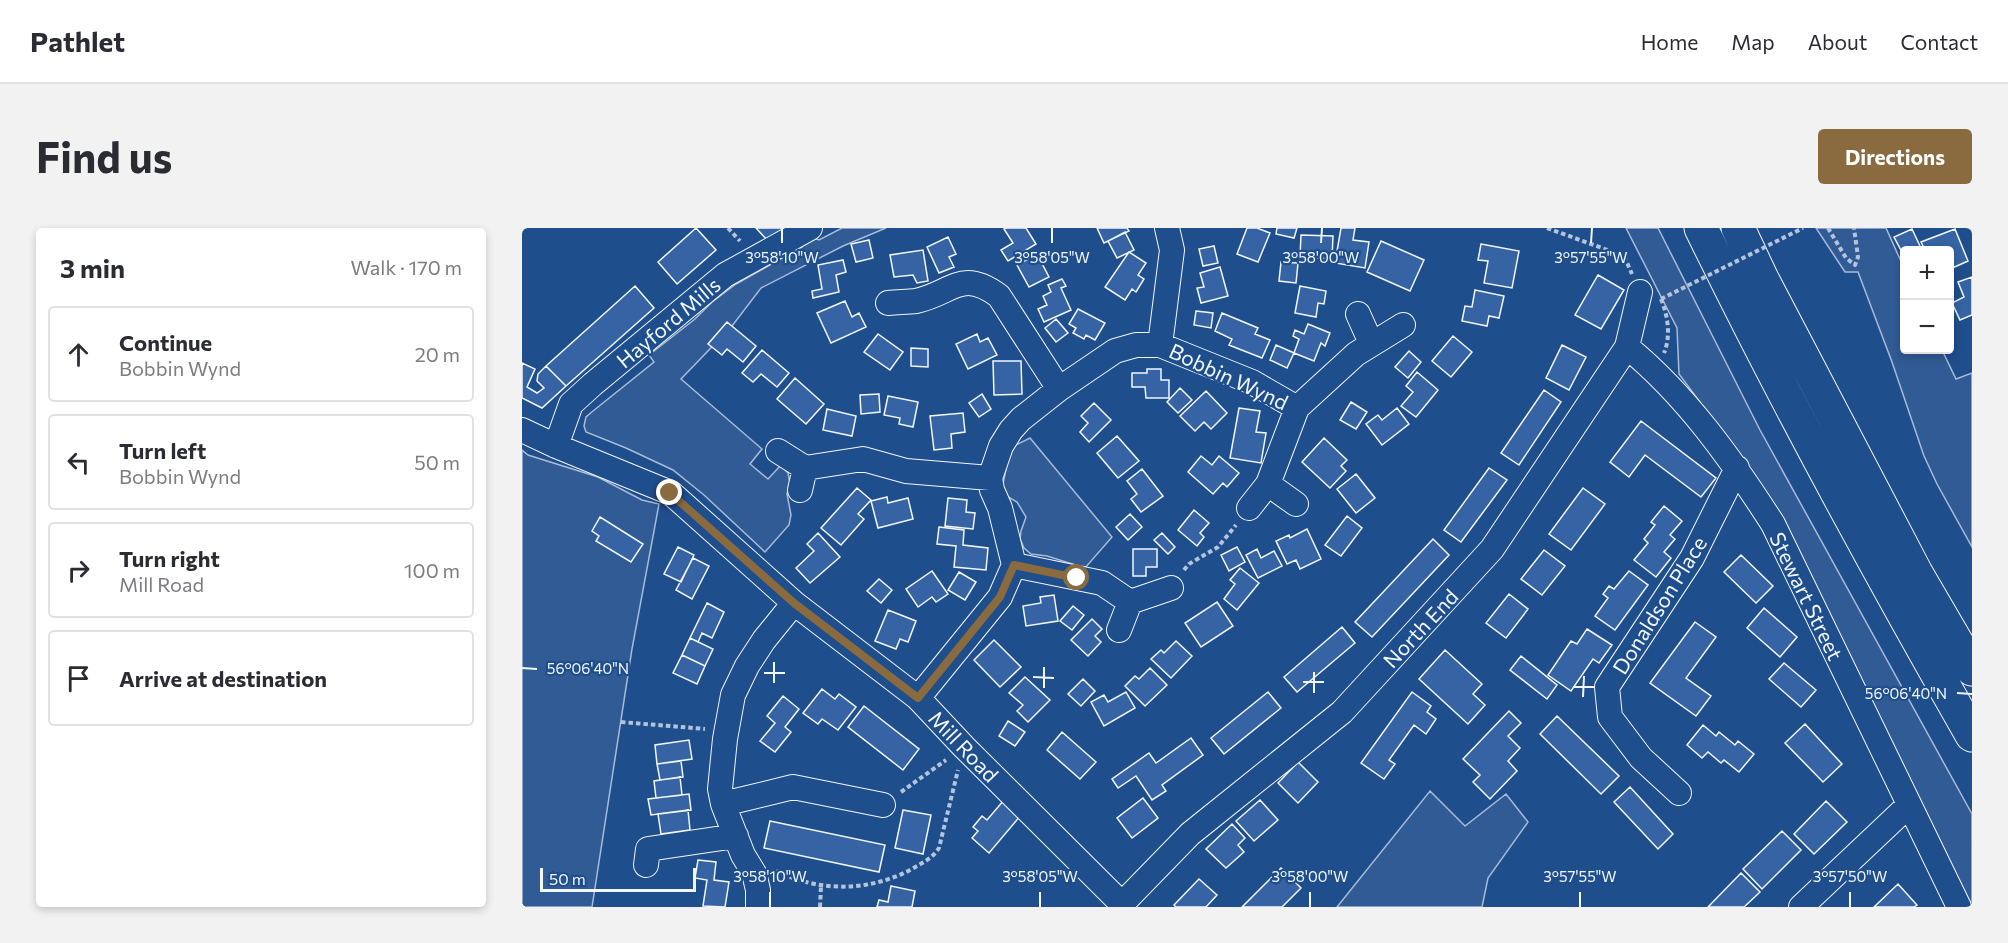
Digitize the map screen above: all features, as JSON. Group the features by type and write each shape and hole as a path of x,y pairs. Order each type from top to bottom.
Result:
{"highway":[{"path":"1701,228 1734,296 1889,591 1972,735"},
{"path":"1738,228 1762,279 1916,573 1972,669"}],"street":[{"name":"Hayford Mills","path":"556,446 571,404 593,384 725,274 810,228"},
{"name":"Bobbin Wynd","path":"1160,345 1172,250 1167,228"},
{"path":"888,303 917,300 951,286 971,282 986,287 999,296 1059,389"},
{"name":"North End","path":"1120,905 1190,834 1342,712 1492,549 1627,347 1650,295"},
{"path":"1358,314 1371,343"},
{"name":"Bobbin Wynd","path":"1249,508 1268,484 1298,408 1356,354 1403,325"},
{"name":"Bobbin Wynd","path":"990,478 1001,446 1021,419 1059,389 1115,351 1136,345 1160,345 1252,382 1298,408"},
{"name":"Stewart Street","path":"1627,347 1654,370 1737,468 1773,524 1959,907"},
{"name":"Mill Road","path":"522,430 670,493 794,603 918,698 1120,905"},
{"path":"778,451 802,479 863,459 906,471 990,478 1014,565 1000,597 918,698"},
{"name":"Donaldson Place","path":"1678,793 1641,758 1610,717 1607,687 1692,558 1737,468"},
{"path":"1268,484 1296,504"},
{"path":"1014,565 1102,583 1130,602"},
{"path":"1119,630 1130,602 1171,588"},
{"path":"758,907 758,890 754,873 739,846 723,804 720,789 726,731 733,695 747,666 764,640 794,603"},
{"path":"723,804 793,787 883,805"},
{"path":"1801,907 1909,805"},
{"path":"646,865 648,849 739,846"}],"path":[{"path":"1547,228 1624,256 1650,295 1666,312 1668,328 1666,350 1654,370"},
{"path":"1650,295 1803,228"},
{"path":"1828,228 1846,258 1856,265 1858,257 1854,228"},
{"path":"1171,588 1189,564 1218,547 1249,508"},
{"path":"621,722 726,731"},
{"path":"883,805 964,747"},
{"path":"739,846 786,875 821,886 850,888 897,876 933,858 939,848 964,747"},
{"path":"820,907 821,886"}],"shaded area":[{"path":"842,228 886,228 843,246 761,288 732,326 681,379 762,449 750,464 768,479 781,465 788,473 790,483 787,494 791,515 789,525 765,552 704,495 673,470 586,432 584,426 586,417 654,362 649,355 736,284 802,247 803,241 812,237 819,240"},
{"path":"1626,228 1658,228 1760,430 1972,814 1972,905 1938,847 1755,476 1679,374 1677,328"},
{"path":"1816,228 1886,228 1900,259 1900,354 1944,354 1956,379 1972,373 1972,547 1924,456 1858,272 1845,272"},
{"path":"1030,438 1112,537 1085,568 1047,556 1031,554 1024,548 1020,539 1026,517 1017,502 1003,494 1002,488 1008,460 1014,446"},
{"path":"522,450 528,455 598,477 642,500 659,504 632,649 592,907 522,907"},
{"path":"1430,791 1465,826 1506,794 1528,822 1488,878 1482,907 1337,907"}],"building":[{"path":"696,228 716,250 677,284 658,262"},
{"path":"756,228 793,228 768,241"},
{"path":"1026,228 1036,244 1008,261 1001,250 1013,243 1004,229"},
{"path":"1097,228 1127,228 1129,231 1104,243"},
{"path":"1247,228 1257,228 1270,233 1258,262 1237,254"},
{"path":"1277,228 1297,228 1294,238 1276,234"},
{"path":"1341,228 1355,228 1353,240 1369,242 1365,268 1335,263"},
{"path":"1912,229 1920,246 1900,246 1900,248 1894,237"},
{"path":"1955,229 1968,261 1954,267 1954,246 1923,246 1921,242"},
{"path":"1125,232 1134,250 1117,258 1108,241"},
{"path":"1301,235 1333,236 1332,259 1300,257"},
{"path":"948,237 956,254 949,257 954,267 939,273 927,247"},
{"path":"869,240 873,258 856,262 851,244"},
{"path":"1381,241 1424,260 1410,291 1367,272"},
{"path":"1481,244 1519,251 1512,288 1484,283 1488,261 1478,260"},
{"path":"1214,246 1218,263 1203,266 1199,249"},
{"path":"923,250 928,281 917,283 913,275 894,277 890,255"},
{"path":"1129,252 1146,263 1138,275 1144,279 1136,292 1132,289 1125,300 1105,287"},
{"path":"1037,254 1049,277 1029,287 1017,265"},
{"path":"843,260 846,272 836,275 839,292 813,298 812,291 822,289 818,265"},
{"path":"1281,262 1298,263 1296,283 1279,281"},
{"path":"1220,267 1228,296 1201,303 1197,288 1204,287 1200,273"},
{"path":"1598,275 1624,290 1601,329 1575,315"},
{"path":"1972,277 1972,315 1960,320 1954,307 1954,302 1964,297 1958,282"},
{"path":"1062,279 1066,286 1061,288 1071,310 1044,322 1038,309 1047,305 1043,296 1051,292 1048,285"},
{"path":"635,286 654,308 566,386 546,366"},
{"path":"1300,286 1326,291 1324,304 1318,303 1316,317 1295,313"},
{"path":"1475,290 1504,296 1499,318 1489,316 1487,326 1462,321 1465,306 1472,307"},
{"path":"845,301 852,317 859,313 866,327 831,343 817,313"},
{"path":"1078,309 1105,323 1095,340 1086,335 1084,339 1073,333 1076,328 1069,324"},
{"path":"1196,311 1213,313 1211,328 1194,325"},
{"path":"1222,313 1258,328 1255,334 1270,340 1262,358 1229,345 1232,339 1215,331"},
{"path":"1056,319 1068,333 1056,342 1045,328"},
{"path":"727,322 756,346 743,362 727,349 722,355 708,344"},
{"path":"1308,324 1330,333 1325,346 1321,343 1314,361 1294,353 1299,339 1293,336 1295,330 1304,334"},
{"path":"878,334 903,352 890,370 864,352"},
{"path":"977,334 980,342 988,338 997,355 968,369 956,344"},
{"path":"1453,336 1472,352 1451,377 1432,361"},
{"path":"1276,345 1294,353 1287,368 1270,360"},
{"path":"1562,345 1586,357 1569,390 1546,378"},
{"path":"911,348 928,349 928,367 911,366"},
{"path":"762,350 789,373 777,387 761,374 753,382 742,373"},
{"path":"1409,351 1421,362 1408,378 1395,367"},
{"path":"993,361 1021,361 1022,394 994,395"},
{"path":"522,363 535,369 527,387 537,393 544,388 537,381 538,374 546,366 566,386 542,408 522,398"},
{"path":"1147,369 1161,369 1161,380 1169,380 1169,398 1146,398 1145,387 1132,387 1132,373 1147,373"},
{"path":"1417,372 1438,390 1416,417 1401,406 1413,392 1406,386"},
{"path":"795,378 824,404 806,424 777,399"},
{"path":"1180,388 1192,400 1178,413 1167,402"},
{"path":"1544,390 1561,402 1519,465 1501,453"},
{"path":"1206,391 1227,413 1211,429 1204,422 1195,431 1180,416"},
{"path":"879,394 880,412 861,414 860,395"},
{"path":"982,394 991,409 979,417 969,403"},
{"path":"888,396 918,402 913,427 899,424 900,418 884,415"},
{"path":"1351,402 1367,412 1356,429 1340,420"},
{"path":"1094,403 1111,420 1089,442 1080,432 1088,423 1081,416"},
{"path":"1239,408 1260,411 1256,432 1266,433 1261,463 1230,458"},
{"path":"1397,408 1409,424 1382,445 1366,424 1378,415 1382,420"},
{"path":"827,409 856,416 852,436 823,430"},
{"path":"963,413 965,432 951,434 952,448 934,450 930,416"},
{"path":"1641,421 1716,478 1701,497 1645,455 1629,477 1610,462"},
{"path":"1117,436 1139,461 1118,478 1097,453"},
{"path":"1324,438 1347,460 1341,466 1346,471 1330,488 1302,462"},
{"path":"1201,456 1212,465 1219,456 1239,473 1227,487 1223,483 1213,494 1188,472"},
{"path":"1489,468 1507,480 1461,542 1444,530"},
{"path":"1142,469 1163,496 1141,512 1131,499 1137,494 1127,481"},
{"path":"1356,474 1375,498 1356,513 1337,489"},
{"path":"857,488 871,500 858,514 864,519 841,545 821,528"},
{"path":"1583,488 1605,504 1571,550 1549,534"},
{"path":"887,497 888,503 908,498 913,519 878,528 871,501"},
{"path":"948,498 967,500 966,512 975,513 973,529 945,526"},
{"path":"1664,506 1682,521 1670,535 1675,539 1664,552 1671,558 1656,577 1634,560 1648,543 1644,539 1655,525 1651,522"},
{"path":"1194,510 1209,523 1200,533 1204,537 1197,546 1178,530"},
{"path":"1130,514 1142,527 1128,540 1116,527"},
{"path":"1347,516 1362,528 1341,556 1325,545"},
{"path":"600,517 643,544 631,562 596,541 599,536 592,531"},
{"path":"939,527 964,530 963,545 988,548 986,570 954,567 956,546 937,544"},
{"path":"1307,529 1321,559 1300,569 1296,560 1287,564 1276,541 1289,535 1290,538"},
{"path":"818,533 840,557 810,583 796,568 814,551 807,544"},
{"path":"1162,533 1175,547 1168,554 1154,540"},
{"path":"1433,539 1449,555 1372,637 1355,622"},
{"path":"678,547 694,555 681,582 664,574"},
{"path":"1237,547 1245,562 1229,571 1221,555"},
{"path":"1133,549 1157,549 1157,567 1146,567 1146,576 1133,576"},
{"path":"1257,549 1261,558 1274,551 1282,566 1258,578 1246,555"},
{"path":"1544,550 1565,566 1542,595 1521,579"},
{"path":"1741,555 1773,586 1756,603 1724,572"},
{"path":"693,558 709,566 692,599 676,590"},
{"path":"1240,568 1259,583 1237,610 1224,599 1235,584 1230,580"},
{"path":"932,571 948,594 936,602 932,597 918,607 906,589"},
{"path":"1629,571 1648,585 1615,630 1595,616 1608,598 1603,594 1609,586 1614,589"},
{"path":"959,572 976,582 965,600 948,590"},
{"path":"879,579 892,590 881,603 867,591"},
{"path":"1509,594 1528,609 1506,638 1486,623"},
{"path":"1054,595 1058,621 1026,626 1023,606 1041,603 1040,597"},
{"path":"1217,602 1233,626 1201,647 1185,623"},
{"path":"707,603 724,612 712,638 702,633 698,642 690,638"},
{"path":"1073,606 1084,615 1072,630 1060,621"},
{"path":"1764,608 1797,637 1780,657 1747,628"},
{"path":"888,610 916,621 908,642 900,639 896,649 875,641"},
{"path":"1092,619 1102,629 1095,636 1101,642 1088,656 1071,640"},
{"path":"1695,622 1716,637 1686,678 1711,696 1696,716 1650,683"},
{"path":"1342,627 1355,643 1297,692 1284,677"},
{"path":"1587,629 1612,645 1599,663 1593,659 1571,691 1548,675 1571,641 1577,644"},
{"path":"690,638 713,649 705,666 682,655"},
{"path":"994,640 1021,667 1000,687 974,660"},
{"path":"1176,641 1192,656 1171,678 1151,659 1161,650 1164,653"},
{"path":"1445,650 1482,684 1473,694 1485,705 1468,724 1419,679"},
{"path":"682,655 705,666 697,684 673,673"},
{"path":"1521,656 1557,685 1547,699 1510,670"},
{"path":"1784,663 1816,690 1801,707 1769,679"},
{"path":"1150,668 1167,685 1145,706 1125,686 1135,676 1139,679"},
{"path":"1025,677 1050,700 1028,722 1017,711 1023,705 1009,693"},
{"path":"1083,679 1095,691 1081,706 1068,694"},
{"path":"822,689 835,699 839,694 856,707 838,730 822,719 818,724 803,713"},
{"path":"1126,692 1135,708 1104,726 1091,702 1104,695 1108,702"},
{"path":"1268,692 1281,708 1224,754 1211,738"},
{"path":"1412,692 1431,706 1427,712 1436,719 1426,734 1414,725 1389,760 1395,764 1384,779 1361,763"},
{"path":"783,696 799,709 785,727 791,732 775,752 760,741 775,723 767,716"},
{"path":"864,706 919,749 903,770 848,727"},
{"path":"1509,711 1521,723 1508,736 1520,748 1508,761 1517,771 1490,799 1473,782 1480,775 1463,759"},
{"path":"1557,716 1619,776 1601,794 1540,734"},
{"path":"1008,721 1025,732 1015,746 999,736"},
{"path":"1805,724 1842,764 1823,782 1785,743"},
{"path":"1703,725 1716,736 1719,732 1735,745 1738,741 1754,754 1739,772 1724,760 1721,763 1708,752 1702,758 1687,745"},
{"path":"1062,732 1096,762 1080,779 1047,750"},
{"path":"1191,738 1203,755 1162,785 1166,791 1152,800 1136,776 1118,788 1112,779 1149,753 1156,763"},
{"path":"689,740 692,759 657,764 655,745"},
{"path":"681,761 683,777 660,780 657,764"},
{"path":"1298,762 1318,782 1298,803 1278,783"},
{"path":"680,777 682,795 656,798 654,781"},
{"path":"1630,787 1673,834 1658,849 1614,802"},
{"path":"689,794 691,810 651,815 648,799"},
{"path":"1143,798 1158,818 1132,838 1117,818"},
{"path":"1004,800 1021,815 989,853 972,838 978,831 973,827 982,816 987,820"},
{"path":"1260,800 1278,820 1254,841 1236,821"},
{"path":"1826,801 1847,822 1814,854 1794,834"},
{"path":"688,810 690,830 661,834 658,814"},
{"path":"903,810 931,815 923,854 895,848"},
{"path":"770,821 885,845 879,872 764,848"},
{"path":"1232,824 1245,838 1238,845 1244,852 1226,868 1206,849"},
{"path":"1782,831 1801,850 1762,889 1743,869"},
{"path":"698,860 716,862 714,880 729,882 725,907 703,906 707,880 695,878"},
{"path":"1281,868 1301,888 1282,907 1242,907"},
{"path":"1741,873 1760,892 1744,907 1708,907"},
{"path":"1199,879 1217,895 1206,907 1176,907 1174,905"},
{"path":"1898,884 1917,905 1914,907 1874,907"},
{"path":"891,886 915,891 912,907 877,907 879,900 888,902"}],"route":[{"path":"670,493 794,603 918,698 1000,597 1014,565 1077,578"}]}
